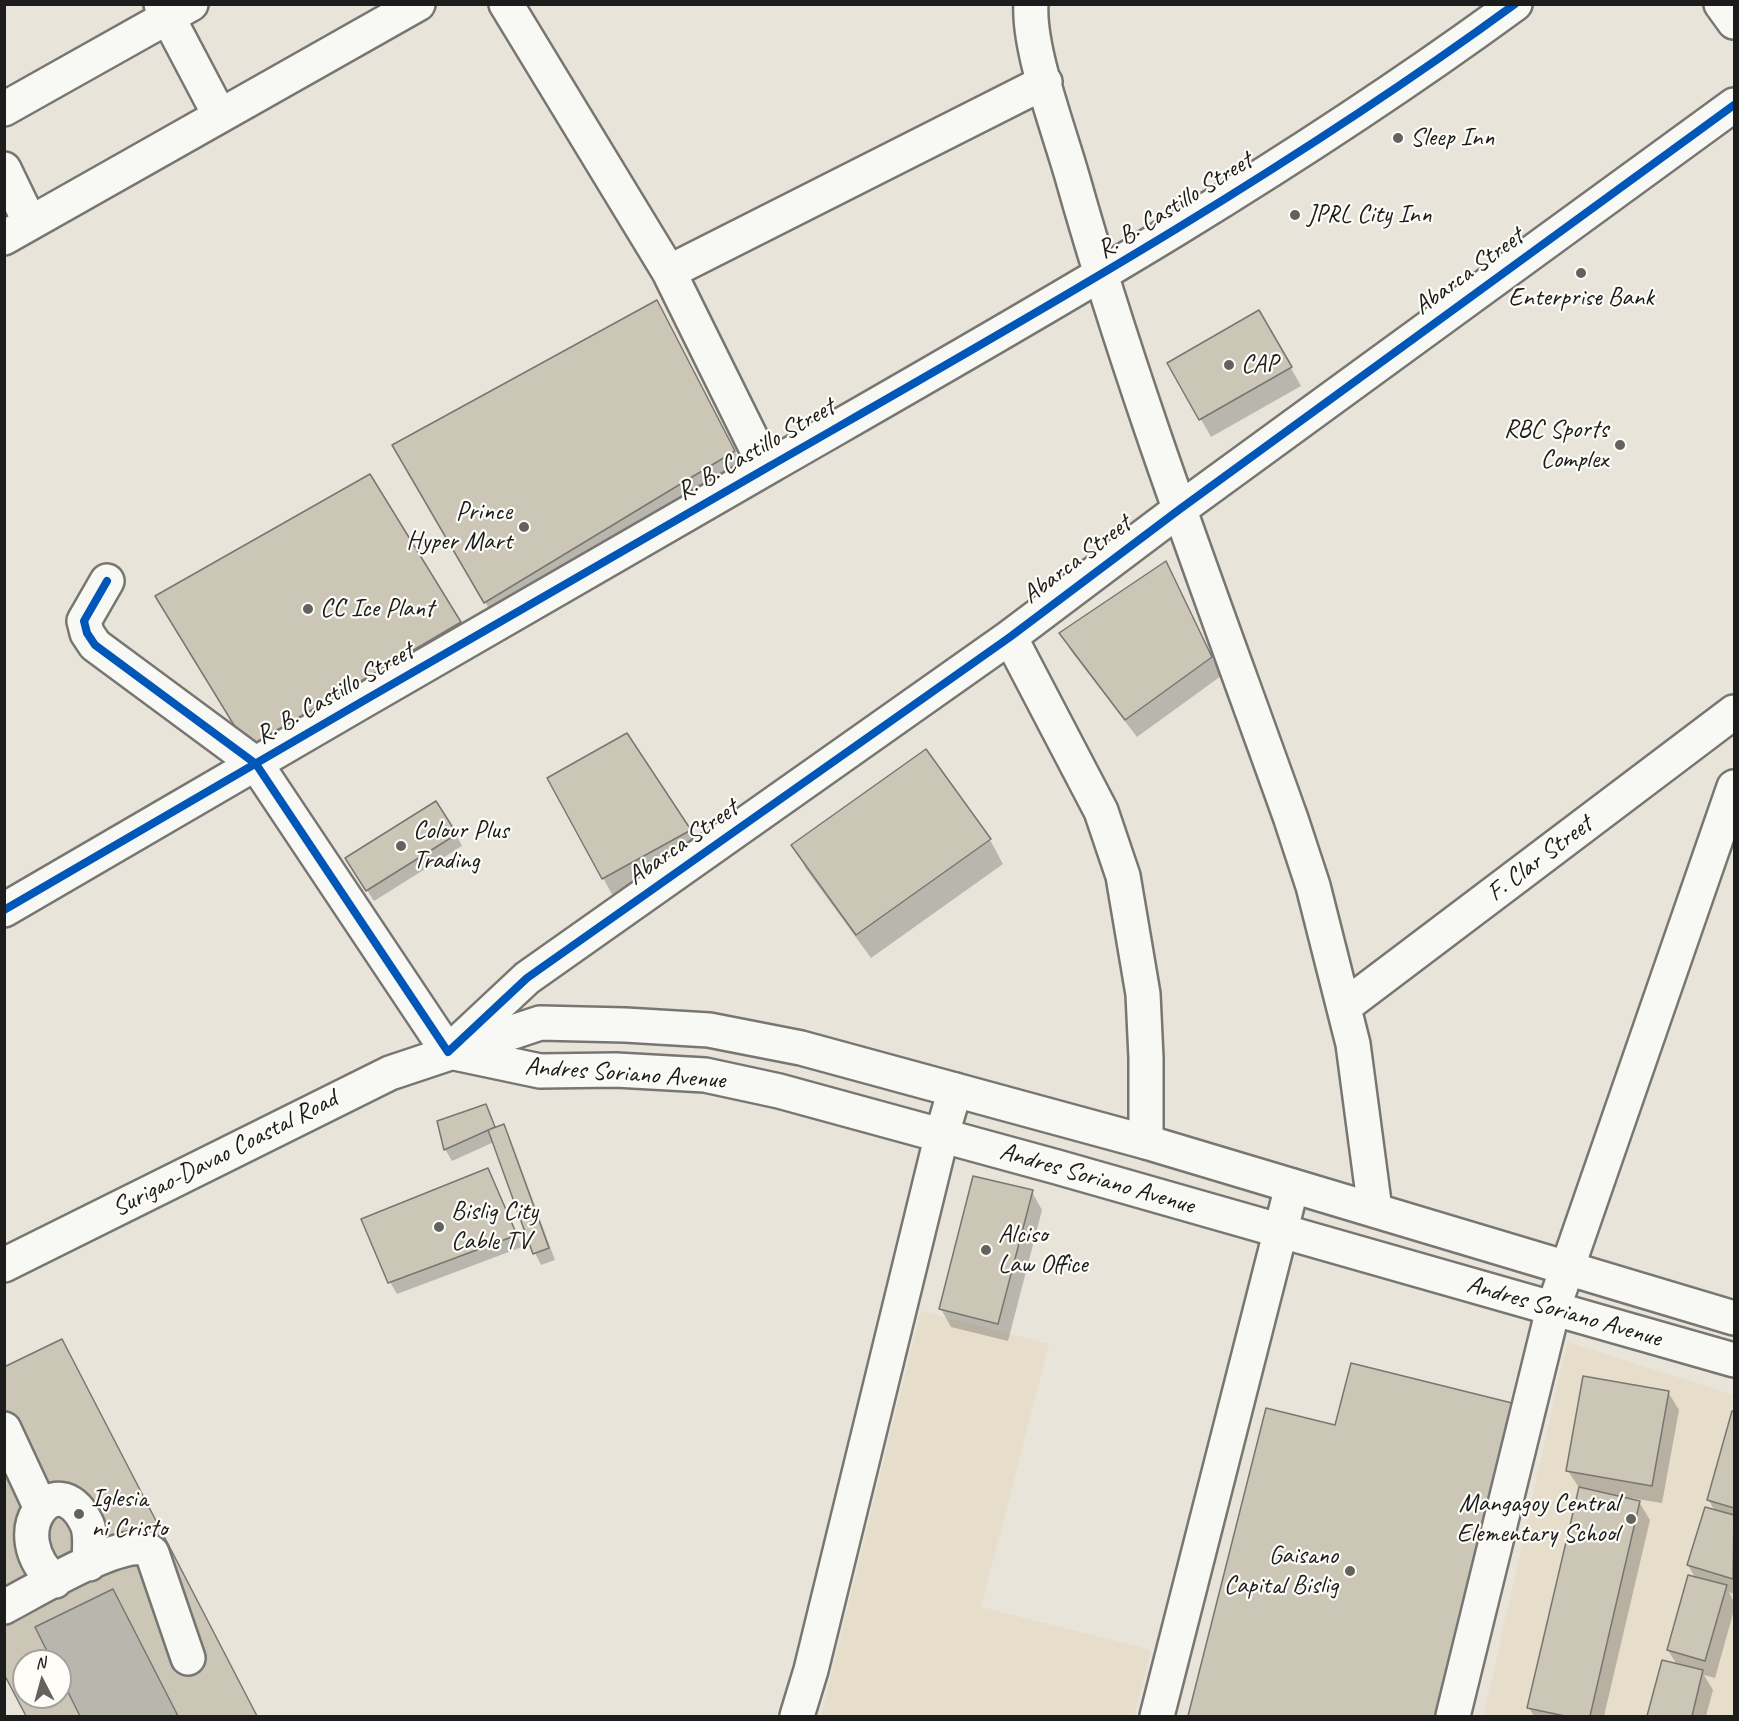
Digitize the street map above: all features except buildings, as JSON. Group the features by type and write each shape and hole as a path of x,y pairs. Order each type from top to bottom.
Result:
{"main road":[{"path":"4,169 17,230 418,4"},
{"path":"506,4 669,272 766,468"},
{"path":"1031,4 1030,20 1045,82 1100,277 1180,509 1292,819 1345,1006 1360,1082 1375,1210"},
{"name":"R. B. Castillo Street","path":"4,910 1100,277 1314,145 1414,78 1515,4"},
{"path":"1721,4 1734,22"},
{"path":"4,109 173,8 220,116"},
{"path":"669,272 1045,82"},
{"name":"Abarca Street","path":"448,1052 527,978 1010,637 1180,509 1734,105"},
{"path":"107,581 84,621 87,633 95,645 256,764 448,1052"},
{"path":"1010,637 1101,812 1123,876 1143,994 1146,1142"},
{"name":"F. Clar Street","path":"1345,1006 1734,711"},
{"path":"1454,1716 1553,1309 1566,1266 1734,787"},
{"name":"Andres Soriano Avenue","path":"448,1052 540,1023 625,1024 709,1030 801,1048 1146,1142 1734,1318"},
{"name":"Andres Soriano Avenue","path":"448,1052 540,1071 616,1070 705,1075 779,1091 942,1134 1734,1360"},
{"name":"Surigao-Davao Coastal Road","path":"4,1265 328,1101 390,1073 448,1052"},
{"path":"797,1716 811,1670 942,1134 955,1090"},
{"path":"1157,1716 1292,1186"},
{"path":"4,1429 38,1502"},
{"path":"55,1581 28,1563 20,1546 19,1529 26,1511 38,1502 55,1498 69,1503 78,1510 87,1523 89,1564"},
{"path":"4,1607 89,1564 136,1546 145,1548 152,1553 188,1658"}],"shaded area":[{"path":"921,1311 1049,1344 981,1607 1151,1650 1134,1716 821,1716"},
{"name":"Mangagoy Central Elementary School","path":"1567,1342 1734,1395 1734,1716 1484,1716"}],"cycle path":[{"path":"4,910 1149,246 1334,129 1515,4"},
{"path":"107,581 84,621 87,633 95,645 256,764 448,1052 527,978 1010,637 1180,509 1734,105"}],"place":[{"name":"Sleep Inn","path":"1398,138"},
{"name":"JPRL City Inn","path":"1295,215"},
{"name":"Enterprise Bank","path":"1581,273"},
{"name":"CAP","path":"1229,365"},
{"name":"RBC Sports Complex","path":"1620,445"},
{"name":"Prince Hyper Mart","path":"524,527"},
{"name":"CC Ice Plant","path":"308,609"},
{"name":"Colour Plus Trading","path":"401,846"},
{"name":"Bislig City Cable TV","path":"439,1227"},
{"name":"Alciso Law Office","path":"986,1250"},
{"name":"Iglesia ni Cristo","path":"79,1514"},
{"name":"Mangagoy Central Elementary School","path":"1631,1519"},
{"name":"Gaisano Capital Bislig","path":"1350,1571"}]}
